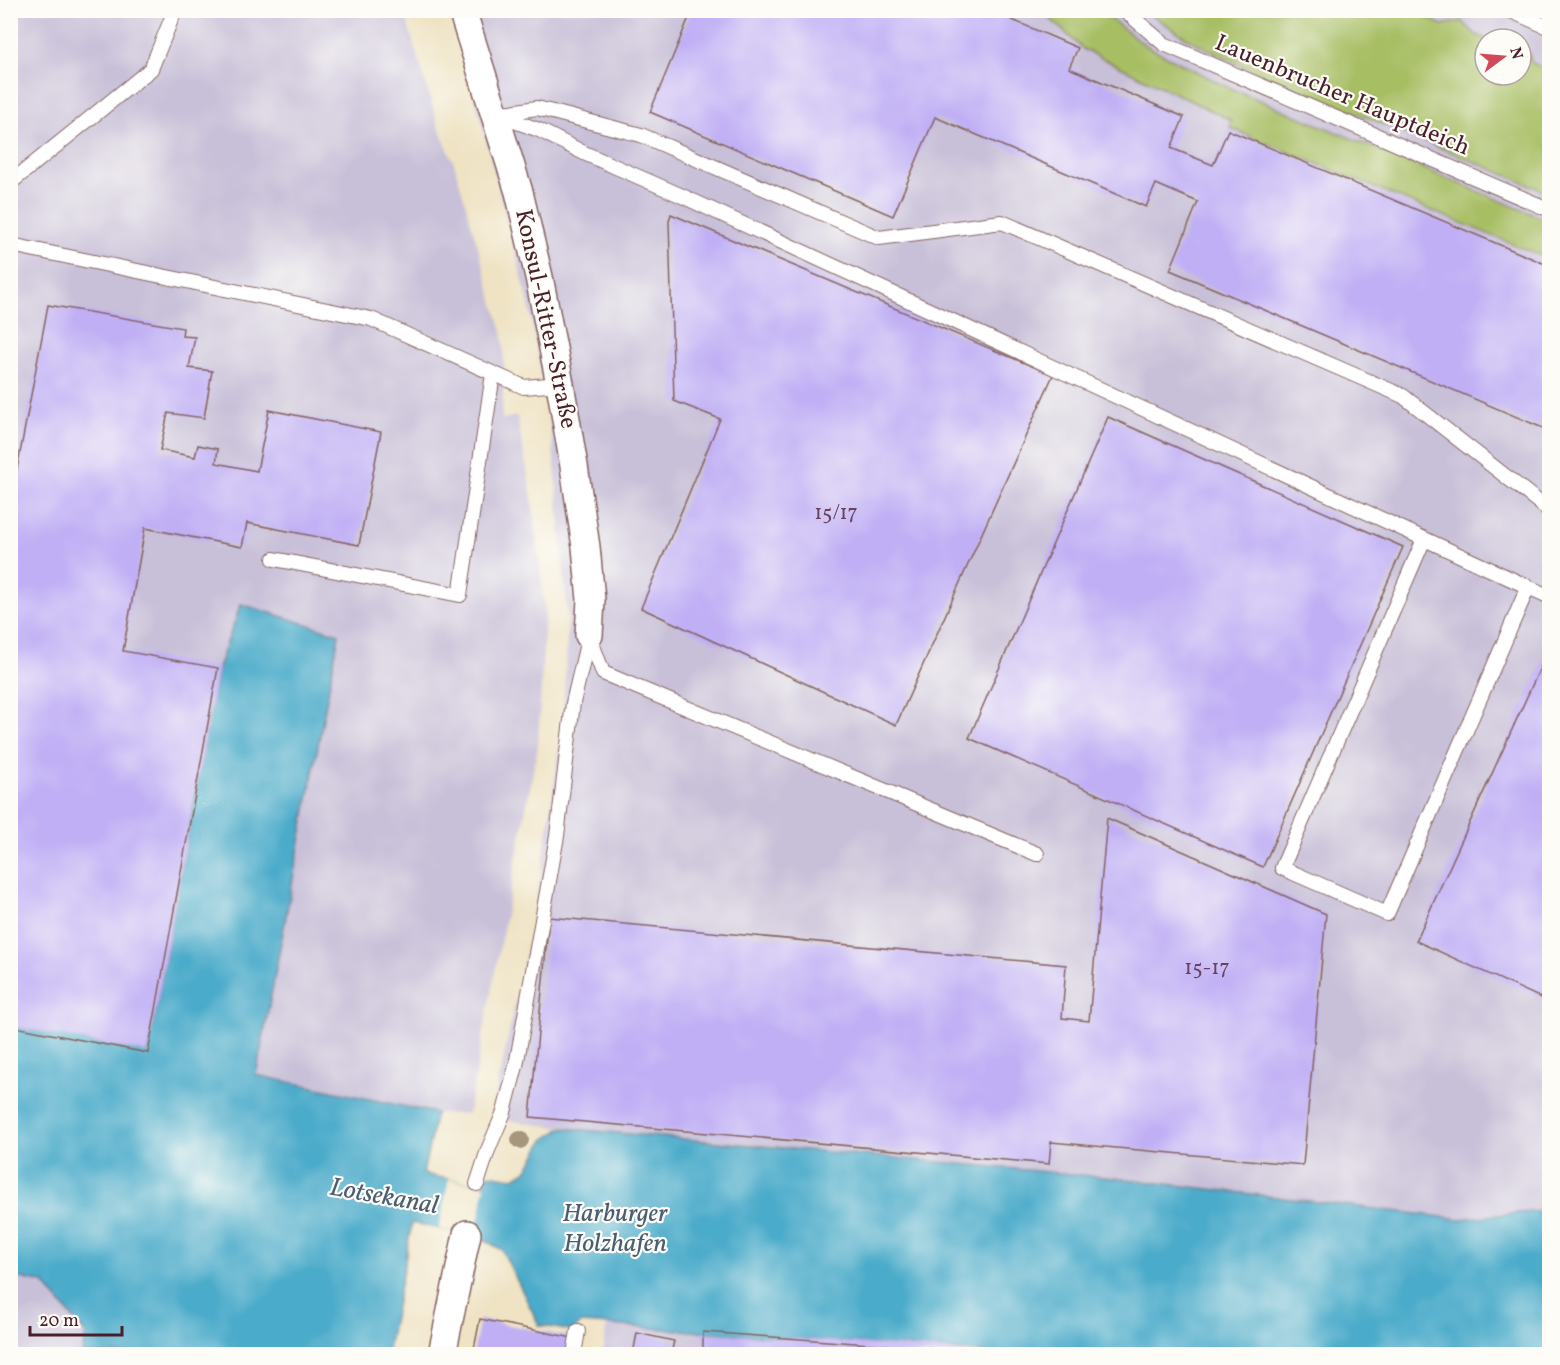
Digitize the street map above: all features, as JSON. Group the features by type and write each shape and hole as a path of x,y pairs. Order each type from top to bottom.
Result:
{"street":[{"name":"Konsul-Ritter-Straße","path":"462,10 519,192 539,277 560,384 586,548 591,600 589,635"},
{"path":"442,1354 467,1234"}],"lane":[{"path":"10,183 151,69 175,10"},
{"name":"Lauenbrucher Hauptdeich","path":"1124,10 1164,44 1550,210"},
{"path":"1509,10 1550,28"},
{"path":"495,114 537,108 641,135 879,238 1002,222 1403,396 1550,511"},
{"path":"495,114 539,130 584,153 702,205 1550,597"},
{"path":"11,245 370,319 524,387 560,384"},
{"path":"274,559 460,595 493,374"},
{"path":"1424,539 1282,868 1387,914 1528,587"},
{"path":"589,635 603,673 1037,854"},
{"path":"477,1185 488,1150 504,1112 516,1066 557,836 573,702 589,635"},
{"path":"574,1354 578,1331"}],"shaded area":[{"path":"10,11 404,11 439,128 454,163 503,335 502,419 517,416 531,491 545,612 538,746 468,1114 436,1113 256,1075 339,634 241,604 218,668 148,1053 11,1026"},
{"path":"452,11 1549,11 1549,1210 1460,1219 1125,1179 562,1128 491,1118 539,889 562,730 568,621 553,446 528,300"},
{"path":"11,1276 44,1283 86,1335 82,1354 11,1354"},
{"path":"607,1325 1003,1354 602,1354"}],"green space":[{"path":"1410,10 1442,25 1462,21 1473,32 1473,87 1533,87 1533,63 1549,70 1549,193 1236,63 1190,40 1145,11"},
{"path":"1042,11 1100,11 1147,46 1221,84 1549,221 1549,259 1230,128 1231,120 1083,49"}],"water":[{"path":"241,604 339,634 256,1075 436,1113 423,1174 484,1186 488,1174 514,1178 527,1170 544,1140 562,1128 1125,1179 1460,1219 1549,1210 1549,1354 1003,1354 582,1323 571,1331 539,1325 502,1250 480,1237 412,1223 387,1354 82,1354 86,1334 44,1283 11,1276 11,1026 148,1052 218,668"}],"pier":[{"path":"449,1179 485,1186 475,1236 439,1229"}],"building":[{"path":"692,10 989,10 1078,48 1069,68 1184,117 1171,148 1213,165 1228,130 1550,266 1550,431 1170,270 1198,202 1156,184 1146,207 935,117 893,216 650,112"},
{"path":"671,214 1053,375 896,725 641,608 720,419 674,401 669,221"},
{"path":"48,305 183,328 182,336 195,337 189,368 212,371 204,418 168,413 160,450 195,457 198,445 218,449 216,463 257,471 269,410 381,432 359,545 247,523 242,547 145,528 123,651 218,668 148,1053 10,1026 10,506"},
{"path":"1108,417 1403,547 1263,867 969,738"},
{"path":"1550,646 1550,1002 1416,941"},
{"path":"1107,818 1326,914 1303,1165 1051,1142 1049,1164 530,1117 549,917 1066,965 1062,1018 1089,1021"},
{"path":"480,1319 573,1338 569,1354 473,1354"},
{"path":"703,1332 951,1350 950,1354 703,1354"},
{"path":"637,1333 674,1341 671,1354 633,1354"}],"water label":[{"name":"Lotsekanal","path":"384,1197"},
{"name":"Harburger Holzhafen","path":"615,1229"}]}
